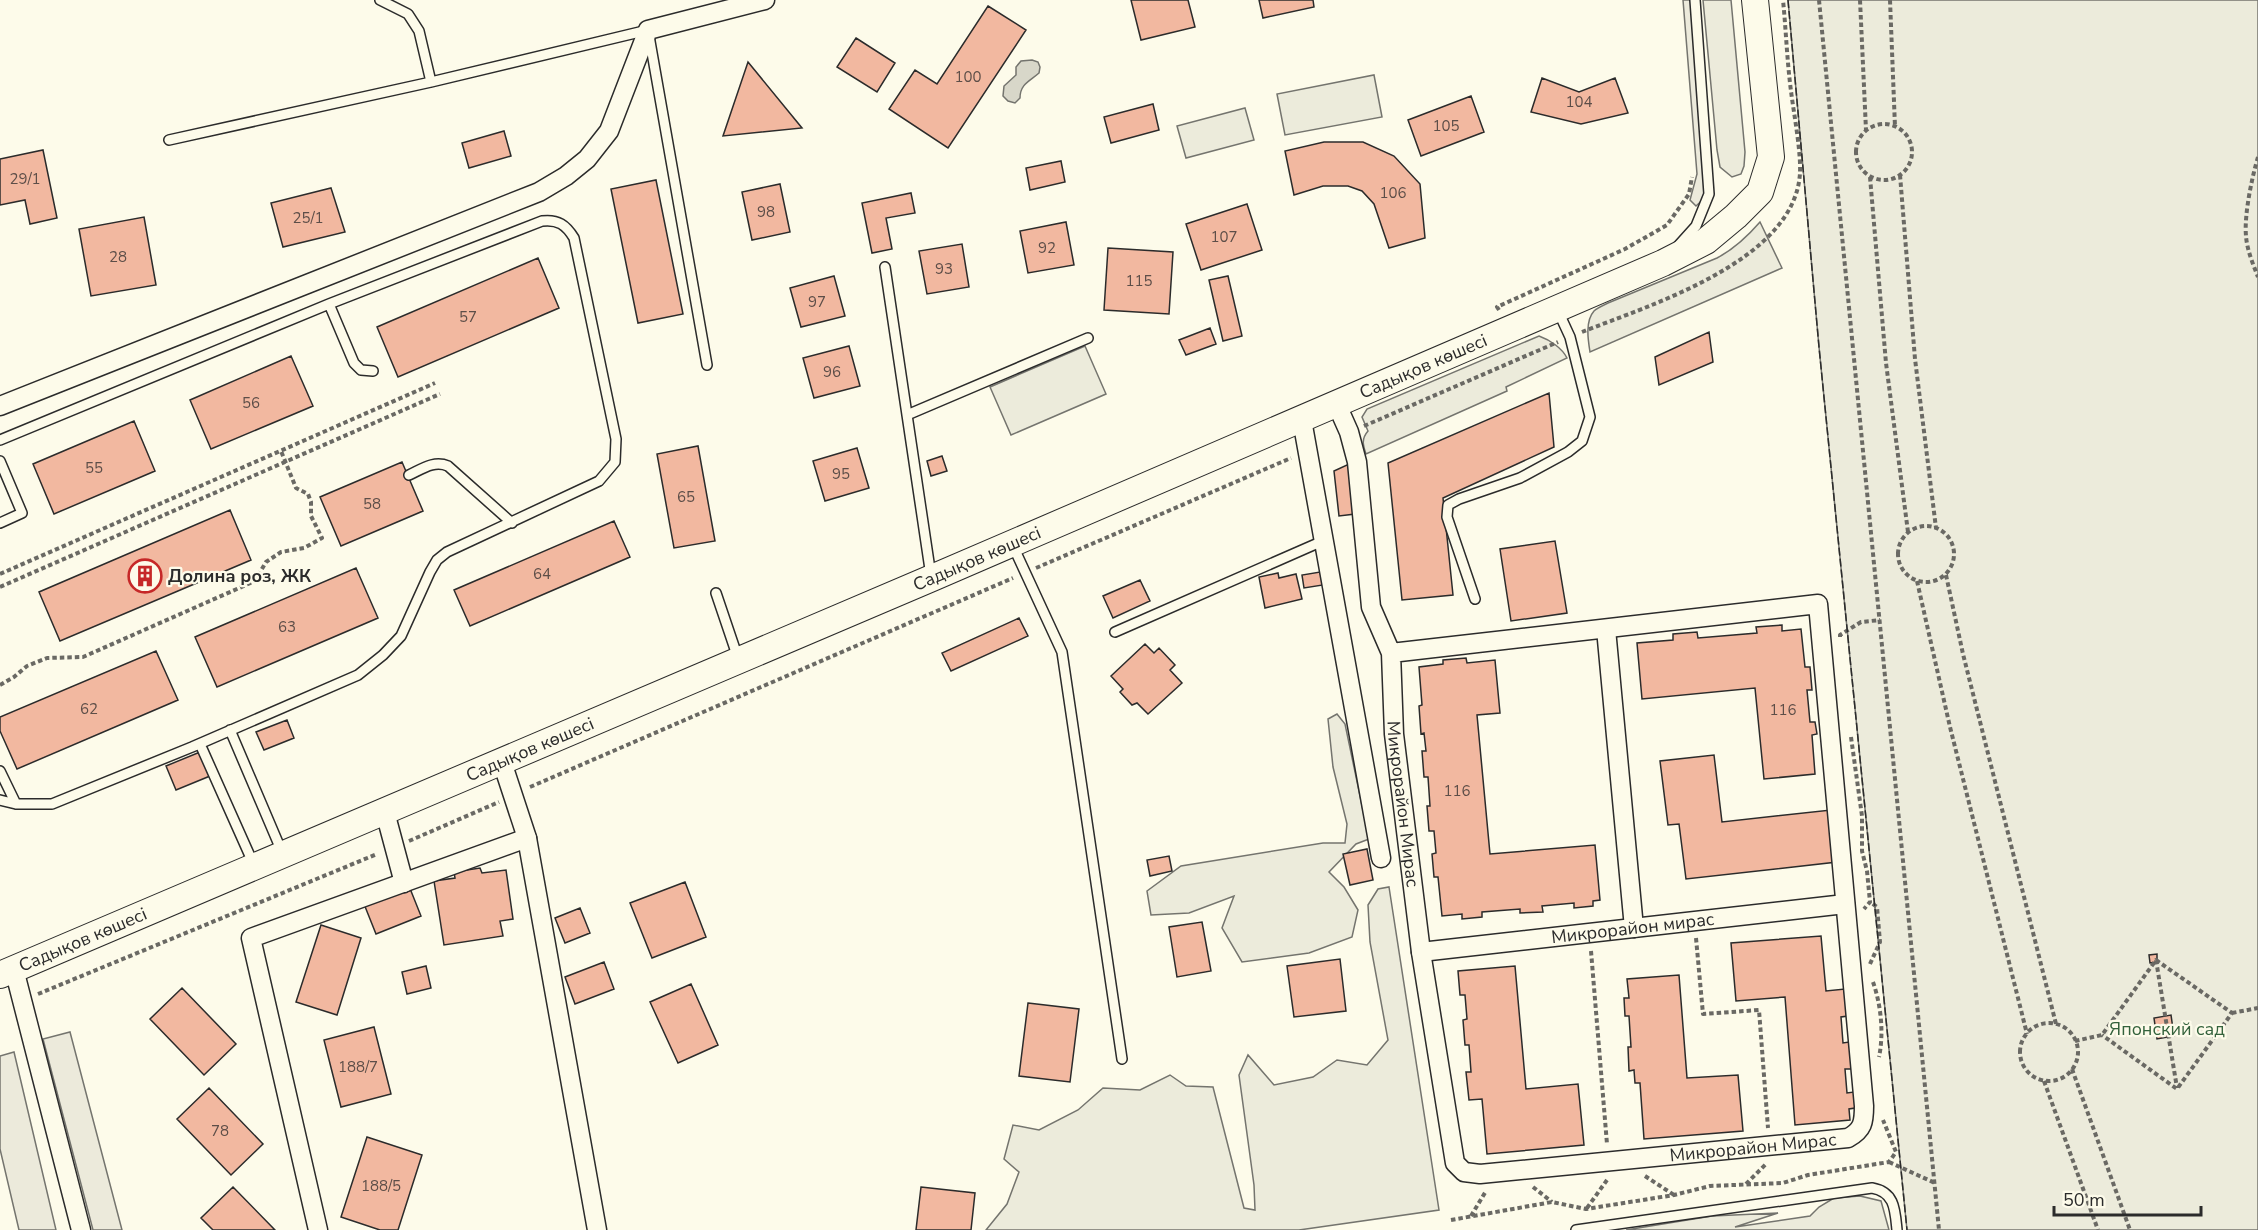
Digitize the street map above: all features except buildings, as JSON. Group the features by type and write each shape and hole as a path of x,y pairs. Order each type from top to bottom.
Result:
{"street":[{"path":"0,406 539,192 566,176 587,159 609,131 648,30 765,0"},
{"name":"Садықов көшесі","path":"7,972 1337,405 1663,263 1706,241 1760,192 1771,157 1755,0"},
{"name":"Микрорайон Мирас","path":"1337,405 1349,432 1357,462 1371,607 1391,653 1394,734 1421,952 1455,1163 1464,1172 1480,1174 1848,1138 1857,1133 1864,1123 1852,909 1818,604 1391,653"},
{"path":"1302,420 1381,858"},
{"name":"Микрорайон Мирас","path":"1606,629 1634,928"},
{"path":"502,762 527,838 597,1230"},
{"path":"385,812 404,883"},
{"path":"318,1230 251,938 527,838"},
{"name":"Микрорайон мирас","path":"1421,952 1694,921 1852,909"},
{"path":"7,972 81,1230"}],"lane":[{"path":"380,0 408,14 419,31 431,82"},
{"path":"1663,263 1696,226 1709,194 1695,0"},
{"path":"169,140 431,82 648,30 707,364"},
{"path":"0,440 329,304 542,221 555,220 568,228 574,238 616,439 615,462 599,481 447,552 437,560 401,636 384,656 358,675 200,744 52,804 16,804 0,800"},
{"path":"885,267 932,578"},
{"path":"329,304 354,363 361,370 373,371"},
{"path":"1475,599 1447,518 1448,506 1459,499 1520,478 1568,452 1582,441 1590,417 1570,337 1557,309"},
{"path":"907,415 1088,338"},
{"path":"0,461 22,513 0,523"},
{"path":"409,475 432,464 441,463 448,466 512,523"},
{"path":"1115,632 1325,540"},
{"path":"1012,544 1062,652 1122,1059"},
{"path":"716,593 739,661"},
{"path":"230,730 283,855"},
{"path":"200,744 254,867"},
{"path":"0,771 16,804"},
{"path":"1576,1230 1872,1188 1882,1190 1889,1196 1895,1211 1897,1230"}],"path":[{"path":"1818,0 1939,1230"},
{"path":"1860,0 1866,130"},
{"path":"1890,0 1895,127"},
{"path":"1870,177 1889,179 1900,175 1909,164 1911,147 1908,138 1895,127 1887,124 1866,130 1858,140 1856,157 1859,165 1870,177 1885,352 1908,532"},
{"path":"2258,157 2251,190 2246,236 2258,277"},
{"path":"1497,307 1625,249 1667,225 1689,194 1693,175"},
{"path":"1900,175 1915,359 1936,528"},
{"path":"1518,352 1521,359"},
{"path":"0,574 435,383"},
{"path":"0,587 440,394"},
{"path":"0,685 27,666 47,658 84,657 255,581 266,562 281,552 304,548 322,538 311,516 311,502 308,494 296,488 281,451"},
{"path":"1920,527 1936,528 1948,537 1954,551 1951,566 1946,575 1932,582 1917,581 1906,574 1898,558 1901,541 1908,532 1920,527"},
{"path":"1946,575 1966,665 2056,1024"},
{"path":"1917,581 2027,1034"},
{"path":"1840,645 1840,635 1861,622 1880,620"},
{"path":"1849,727 1862,816 1862,851 1867,871 1870,902 1877,907 1880,942 1868,968 1867,959"},
{"path":"1852,909 1870,902"},
{"path":"1694,921 1703,1014 1759,1010 1771,1160 1746,1185"},
{"path":"1586,1209 1609,1177 1590,933"},
{"path":"2075,1041 2102,1035 2156,960"},
{"path":"2156,960 2232,1013"},
{"path":"2156,960 2177,1089"},
{"path":"1871,976 1877,993 1883,1040 1878,1060"},
{"path":"2177,1089 2232,1013 2258,1008"},
{"path":"2042,1024 2056,1024 2070,1032 2078,1054 2072,1069 2060,1079 2044,1081 2028,1072 2022,1064 2020,1046 2027,1034 2042,1024"},
{"path":"2102,1035 2177,1089"},
{"path":"2072,1069 2130,1230"},
{"path":"2044,1081 2098,1230"},
{"path":"1882,1114 1896,1152 1889,1162"},
{"path":"1451,1220 1552,1202 1586,1209 1674,1195 1710,1186 1783,1183 1808,1175 1889,1162 1935,1183"},
{"path":"1641,1174 1674,1195"},
{"path":"1529,1185 1552,1202"},
{"path":"1471,1217 1487,1189"}],"green space":[{"path":"1703,0 1731,0 1745,152 1741,174 1732,177 1720,167 1717,150"},
{"name":"Японский сад","path":"1788,0 2258,0 2258,1230 1907,1230 1819,347"},
{"path":"1374,75 1382,117 1285,135 1277,94"},
{"path":"1245,108 1254,140 1186,158 1177,126"},
{"path":"1760,222 1782,268 1590,352 1588,325 1595,310 1717,258 1740,242"},
{"path":"1539,336 1555,345 1567,358 1506,387 1507,391 1366,454 1363,442 1368,431 1362,417 1367,409"},
{"path":"1085,346 1106,394 1011,435 990,387"},
{"path":"1337,714 1345,724 1369,839 1356,844 1329,872 1344,887 1358,910 1352,937 1309,953 1242,962 1222,928 1234,896 1189,913 1151,915 1147,891 1181,866 1323,843 1345,843 1347,824 1333,767 1328,719"},
{"path":"1389,887 1439,1210 1299,1230 986,1230 1007,1204 1019,1172 1004,1159 1013,1125 1039,1130 1078,1110 1103,1088 1140,1090 1170,1075 1186,1086 1213,1087 1244,1208 1255,1210 1254,1185 1239,1075 1248,1055 1274,1085 1313,1077 1337,1060 1367,1065 1388,1040 1370,942 1368,905 1378,889"},
{"path":"1860,1196 1881,1201 1889,1230 1626,1230 1712,1216 1778,1213 1735,1227 1810,1216 1834,1198"}],"shaded area":[{"path":"1683,0 1691,0 1709,194 1696,206 1690,200 1697,174"},
{"path":"1021,61 1038,62 1039,73 1024,86 1020,98 1015,103 1008,101 1003,96 1004,86 1016,75 1016,67"},
{"path":"70,1032 122,1230 93,1230 43,1039"},
{"path":"14,1052 56,1230 19,1230 0,1149 0,1056"}],"fence":[{"path":"1788,0 1819,347 1907,1230"}],"place":[{"name":"Долина роз, ЖК","path":"145,576"}]}
